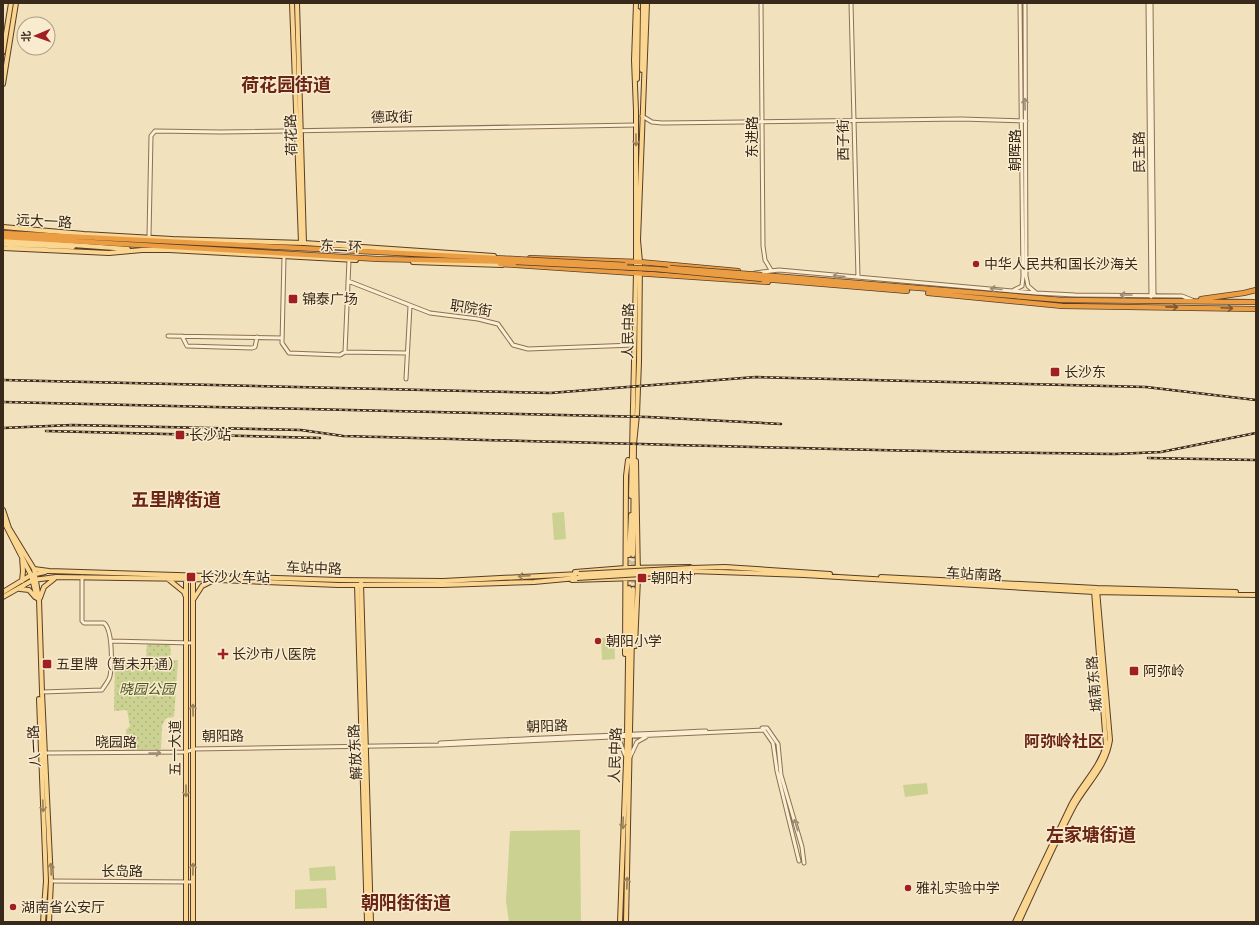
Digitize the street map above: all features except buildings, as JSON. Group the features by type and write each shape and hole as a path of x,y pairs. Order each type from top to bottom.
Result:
{"highway":[{"path":"3,233 168,244"},
{"path":"3,237 168,244"},
{"name":"东二环","path":"168,244 378,258 480,262 516,261"},
{"name":"东二环","path":"187,245 285,247 485,257 516,261"},
{"path":"485,257 638,262 756,273 785,280"},
{"path":"516,261 656,266 785,280 1062,306 1256,309"},
{"path":"480,262 508,265 638,272 761,282 785,280 1062,300 1193,300 1256,290"},
{"path":"1206,299 1256,302"}],"main road":[{"path":"3,52 11,3"},
{"path":"3,84 16,3"},
{"name":"荷花路","path":"292,3 300,129"},
{"name":"荷花路","path":"297,3 302,243"},
{"name":"人民中路","path":"637,3 634,60 638,262"},
{"name":"人民中路","path":"632,443 637,415 638,240 643,148 642,3"},
{"name":"人民中路","path":"642,108 647,32 647,3"},
{"name":"远大一路","path":"3,228 149,238 168,244"},
{"path":"3,240 136,250 168,244 292,242 510,257"},
{"path":"285,247 292,242"},
{"path":"314,243 318,249"},
{"path":"3,244 120,249"},
{"path":"168,244 187,245"},
{"path":"168,244 284,257 508,265"},
{"path":"3,248 109,253 120,249"},
{"name":"人民中路","path":"631,555 634,345 638,272"},
{"path":"630,688 638,578 638,474 632,443"},
{"path":"630,688 625,674 625,568 626,476 632,443"},
{"path":"3,510 9,528 34,569 34,580 3,597"},
{"path":"3,520 21,555 33,574"},
{"path":"21,555 23,571 22,581"},
{"path":"563,577 578,571 686,566 700,568"},
{"name":"车站南路","path":"691,570 724,567 1095,590"},
{"path":"34,569 49,571"},
{"name":"车站南路","path":"691,570 704,572 804,575 1095,590 1256,594"},
{"name":"车站中路","path":"193,577 216,580 443,585 691,570"},
{"path":"3,592 33,574 49,571"},
{"name":"车站中路","path":"49,571 360,583"},
{"path":"563,577 580,581 625,579 704,572"},
{"name":"车站中路","path":"34,580 82,576 148,576 168,579 186,577"},
{"path":"19,588 29,590 38,599 44,588 56,577"},
{"name":"五一大道","path":"186,577 186,922"},
{"name":"五一大道","path":"193,577 193,922"},
{"path":"168,579 184,592 187,599"},
{"name":"八一路","path":"34,580 38,599 46,753 51,881 49,922"},
{"path":"192,602 202,586 216,580"},
{"name":"解放东路","path":"360,583 359,688 364,745 371,922"},
{"name":"人民中路","path":"626,922 631,589"},
{"name":"城南东路","path":"1015,922 1071,805 1079,791 1099,764 1106,745 1095,590"},
{"name":"城南东路","path":"1019,922 1074,807 1086,787 1100,770 1109,750 1110,740 1095,590"},
{"name":"八一路","path":"38,599 46,881 43,922"},
{"name":"解放东路","path":"364,745 367,922"},
{"name":"人民中路","path":"620,922 628,757"}],"street":[{"name":"东进路","path":"761,3 763,246 766,260 771,270"},
{"name":"西子街","path":"851,3 858,277"},
{"name":"朝晖路","path":"1014,291 1022,286 1024,277 1020,3"},
{"name":"朝晖路","path":"1025,3 1026,276 1028,286 1036,293"},
{"name":"民主路","path":"1149,3 1151,301"},
{"path":"642,116 652,122 662,123 854,120 1026,121"},
{"name":"德政街","path":"149,238 152,136 153,132 157,131 221,132 300,129 636,125"},
{"path":"284,257 282,343 289,353 340,355 345,352 407,353"},
{"path":"345,352 349,260"},
{"path":"756,273 771,270 1036,293 1182,296 1193,300"},
{"name":"职院街","path":"348,281 430,313 478,319 498,324 513,345 528,349 634,345"},
{"path":"406,380 410,306"},
{"path":"168,336 282,338"},
{"path":"182,336 186,346 245,348 255,347 257,337"},
{"path":"42,692 102,690 110,677 110,641 109,630 106,624 84,623 82,621 82,576"},
{"path":"110,641 192,643"},
{"name":"朝阳路","path":"364,745 440,745 610,738 767,728 778,744 781,775 802,847 804,863"},
{"name":"朝阳路","path":"186,750 194,748 440,743 543,737 649,736 764,730 773,743 776,771 799,861"},
{"path":"628,757 637,742 649,736"},
{"path":"610,738 620,742 628,757"},
{"name":"晓园路","path":"46,753 186,750"},
{"name":"长岛路","path":"51,881 193,882"}],"green space":[{"path":"564,512 566,539 554,540 552,513"},
{"path":"614,637 615,659 602,660 601,638"},
{"name":"晓园公园","path":"147,641 170,641 171,660 178,660 174,717 166,718 162,726 161,749 128,750 126,730 130,726 127,710 114,711 115,661 146,660"},
{"path":"927,783 928,794 905,797 903,785"},
{"path":"580,830 581,922 509,922 506,901 510,831"},
{"path":"335,866 336,880 310,881 309,868"},
{"path":"326,888 327,908 295,909 295,890"}],"tunnel":[{"path":"629,555 629,588"},
{"path":"633,555 633,589"}],"railway":[{"path":"3,380 550,393 756,377 1146,387 1256,400"},
{"path":"3,402 648,417 781,424"},
{"path":"3,428 72,425 301,430 343,436 826,449 1115,454 1161,452 1256,433"},
{"path":"46,431 320,438"},
{"path":"1148,458 1256,460"}],"place":[{"name":"中华人民共和国长沙海关","path":"976,264"},
{"name":"锦泰广场","path":"293,299"},
{"name":"长沙东","path":"1055,372"},
{"name":"长沙站","path":"180,435"},
{"name":"长沙火车站","path":"191,577"},
{"name":"朝阳村","path":"642,578"},
{"name":"朝阳小学","path":"598,641"},
{"name":"长沙市八医院","path":"223,654"},
{"name":"五里牌（暂未开通）","path":"47,664"},
{"name":"阿弥岭","path":"1134,671"},
{"name":"雅礼实验中学","path":"908,888"},
{"name":"湖南省公安厅","path":"13,907"}],"district":[{"name":"荷花园街道","path":"286,84"},
{"name":"五里牌街道","path":"176,499"},
{"name":"阿弥岭社区","path":"1064,741"},
{"name":"左家塘街道","path":"1091,834"},
{"name":"朝阳街街道","path":"406,902"}]}
